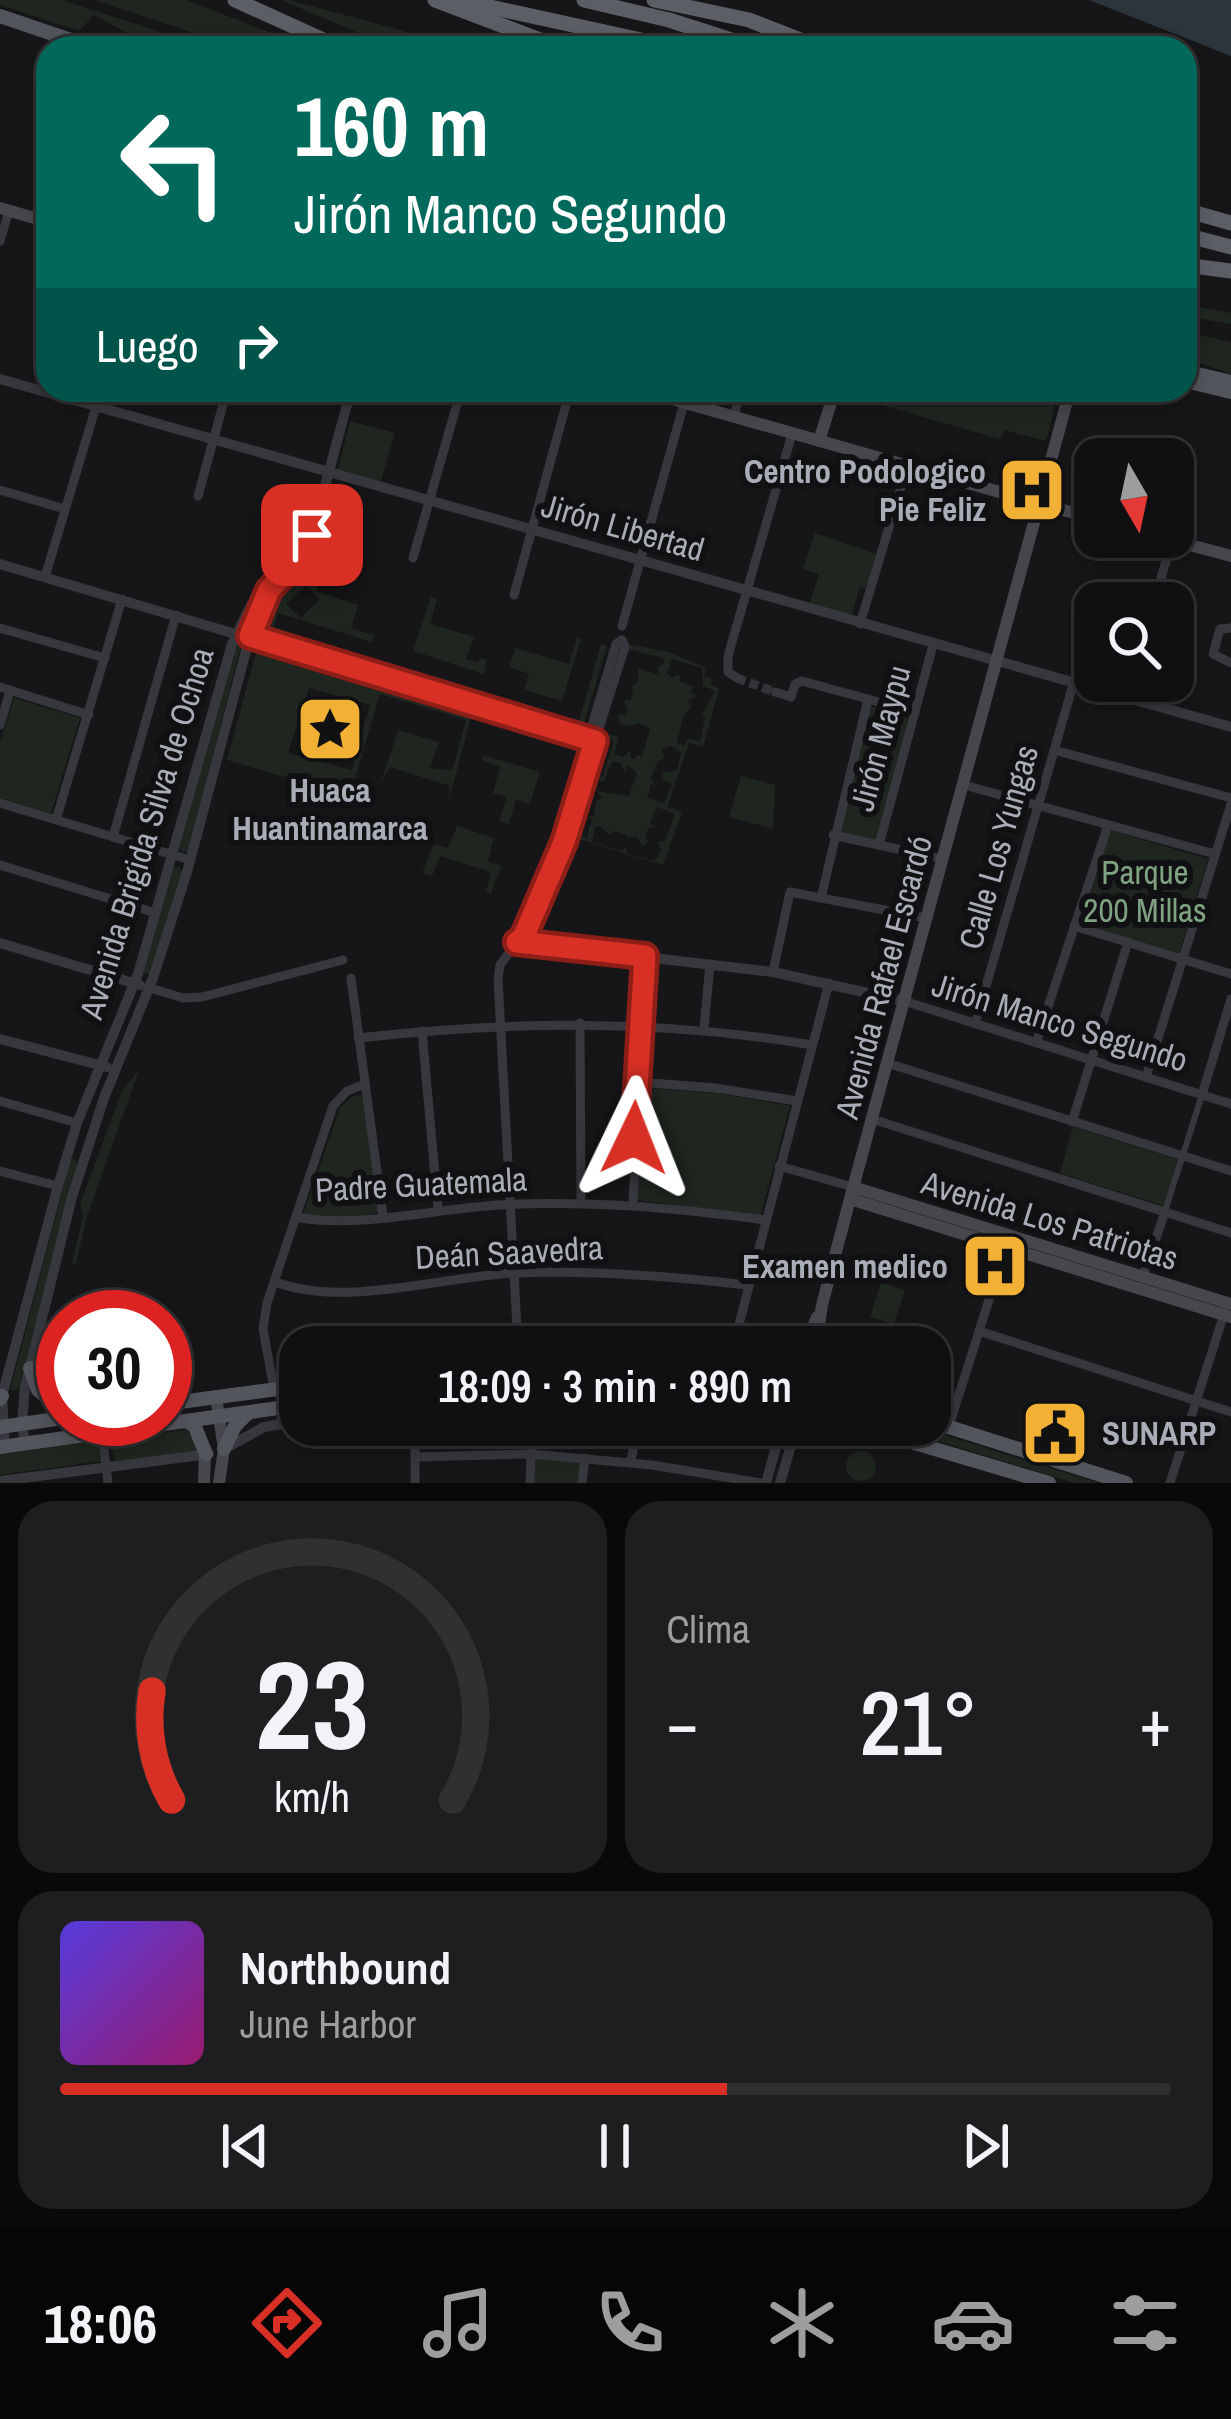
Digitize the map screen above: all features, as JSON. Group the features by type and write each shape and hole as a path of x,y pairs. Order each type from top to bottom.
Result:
{"highway":[{"path":"235,0 314,36"},
{"path":"435,0 530,36"},
{"path":"458,0 631,36"},
{"path":"584,0 719,36"},
{"path":"654,0 748,20 790,36"},
{"path":"1197,213 1231,223"},
{"path":"1197,238 1231,247"},
{"path":"1197,267 1231,271"}],"main road":[{"path":"0,16 59,36"},
{"path":"4,210 36,219"},
{"path":"1197,373 1231,382"},
{"path":"1197,384 1231,392"},
{"path":"681,402 1074,513"},
{"path":"819,441 831,402"},
{"name":"Avenida Rafael Escardó","path":"819,1326 1067,402"},
{"path":"1194,546 1231,556"},
{"name":"Avenida Los Patriotas","path":"851,1193 1228,1310"},
{"name":"Avenida Rafael Escardó","path":"814,1326 822,1305"},
{"path":"29,1368 36,1385"},
{"path":"192,1400 279,1388"},
{"path":"216,1396 224,1449"},
{"path":"200,1399 194,1420 206,1454 204,1483"},
{"path":"194,1420 279,1408"},
{"path":"219,1483 224,1449 235,1426 249,1413"},
{"path":"1,1427 36,1421"},
{"path":"951,1427 1126,1483"},
{"path":"2,1447 36,1442"},
{"path":"924,1446 1049,1483"}],"street":[{"path":"0,241 4,210"},
{"name":"Jirón Libertad","path":"0,379 36,389"},
{"name":"Jirón Libertad","path":"86,402 1073,685"},
{"path":"45,577 98,402"},
{"path":"198,496 224,402"},
{"name":"Avenida Brigida Silva de Ochoa","path":"2,1447 5,1358 54,1185 135,984 150,911 173,855 236,632 250,605 309,544 348,402"},
{"path":"412,558 458,402"},
{"path":"514,596 567,402"},
{"path":"733,417 738,402"},
{"path":"622,626 684,403"},
{"path":"737,678 728,672 726,662 792,434"},
{"path":"860,624 907,467"},
{"path":"0,490 64,509"},
{"path":"0,564 236,632 249,640 590,744"},
{"name":"Avenida Brigida Silva de Ochoa","path":"25,1444 22,1424 29,1368 84,1159 150,988 249,640 269,590"},
{"path":"56,820 122,599"},
{"path":"113,837 176,615"},
{"path":"1226,627 1214,657 1231,663"},
{"path":"0,628 105,658"},
{"path":"517,1326 498,971 517,942 560,833 626,644 622,640 616,644 590,744"},
{"name":"Jirón Maypu","path":"879,845 933,645"},
{"path":"775,692 791,697 795,684 802,681 915,712"},
{"name":"Calle Los Yungas","path":"975,1024 1073,685"},
{"path":"0,725 5,689 89,715"},
{"path":"821,898 868,699"},
{"name":"Jirón Libertad","path":"1136,702 1231,727"},
{"path":"1054,750 1231,801 1146,1077"},
{"path":"964,785 1215,854"},
{"path":"0,802 190,860"},
{"path":"1036,1043 1108,824"},
{"path":"833,835 943,859"},
{"path":"0,866 150,911"},
{"path":"773,972 790,892 926,918"},
{"path":"1074,926 1231,974"},
{"name":"Jirón Manco Segundo","path":"517,942 773,972 829,983 904,1000 1231,1103"},
{"path":"1072,1122 1128,942"},
{"path":"0,943 183,998 202,998 343,960"},
{"path":"633,1204 645,956"},
{"path":"704,1028 710,964"},
{"path":"351,978 383,1216"},
{"path":"738,1326 829,983"},
{"path":"1141,1283 1231,999"},
{"path":"580,1023 581,1203"},
{"path":"358,1037 580,1023 704,1028 812,1045"},
{"path":"422,1031 438,1209"},
{"path":"0,1039 116,1070"},
{"path":"887,1064 1231,1172"},
{"path":"637,1082 797,1101"},
{"path":"274,1389 263,1329 275,1282 334,1106 347,1091 365,1084"},
{"path":"0,1101 77,1123"},
{"path":"872,1119 1231,1233"},
{"path":"67,1154 84,1159"},
{"path":"779,1166 851,1193"},
{"path":"0,1171 54,1185"},
{"name":"Padre Guatemala","path":"296,1217 328,1222 438,1209 581,1203 633,1204 765,1220"},
{"path":"951,1420 1008,1242"},
{"name":"Deán Saavedra","path":"275,1282 300,1291 337,1293 514,1274 589,1272 747,1285"},
{"path":"1170,1483 1228,1310"},
{"path":"979,1331 1231,1412"},
{"path":"2,1393 25,1388"},
{"path":"0,1481 206,1454 254,1430 279,1425"},
{"path":"104,1446 108,1483"},
{"path":"415,1483 416,1446"},
{"path":"530,1483 531,1446"},
{"path":"631,1462 634,1446"},
{"path":"416,1457 531,1454 585,1458 764,1483 781,1446"},
{"path":"780,1483 786,1446"},
{"path":"582,1483 585,1458"},
{"path":"990,1483 995,1467"}],"green space":[{"path":"0,0 62,0 173,36 133,36 94,15 79,31 0,5"},
{"path":"94,0 187,0 279,36 203,36"},
{"path":"281,0 422,36 366,36"},
{"path":"1197,306 1231,313 1231,324 1197,318"},
{"path":"1197,335 1231,342 1231,374 1197,362"},
{"path":"870,402 1056,402 1046,441 1004,430 1000,439"},
{"path":"350,421 395,433 381,481 338,470"},
{"path":"815,533 876,554 850,621 808,609 819,574 803,569"},
{"path":"332,548 316,591 358,605 351,628 374,635 372,642 278,613 272,632 367,663 263,633 267,606 314,549","holes":["306,586 320,599 301,618 286,604"]},
{"path":"431,597 437,599 430,624 474,637 466,659 487,660 484,674 413,651"},
{"path":"577,638 581,639 562,701 524,690 529,674 509,667 515,648 569,664"},
{"path":"242,642 188,851 183,853 179,848 235,643"},
{"path":"622,643 669,652 706,668 704,676 719,689 703,747 689,743 667,807 682,812 663,865 566,835 585,773 602,777 614,741 595,733","holes":["628,649 663,658 657,668 660,676 638,668 638,682 629,688 633,689 631,700 625,699 626,715 618,715 619,723 639,723 650,729 642,756 630,758 631,750 623,757 614,754 619,737 601,732","672,659 702,668 703,686 715,691 702,715 700,742 689,738 684,746 677,743 683,716 691,708 688,700 697,696 691,693 693,686 667,673","671,746 681,752 677,771 663,772 663,780 672,784 664,803 647,798 651,784 655,785 651,779 657,762 664,758 662,749","612,761 621,763 624,772 628,765 637,773 629,796 596,791 602,797 596,802 594,817 587,816 592,819 587,838 571,834 588,776 604,782","657,807 675,814 665,841 658,842 661,851 654,861 627,853 625,847 622,851 592,842 595,827 601,827 610,835 614,831 627,835 628,841 638,837 642,846 648,842 645,834 650,827 657,828 650,823"]},
{"path":"601,644 607,646 582,730 499,704 500,700 578,725"},
{"path":"256,653 471,718 448,803 450,786 390,767 381,782 398,730 439,742 430,768 452,771 466,720 380,694 350,796 227,760","holes":["309,688 370,705 352,770 288,753"]},
{"path":"14,698 80,718 51,813 0,798 0,742"},
{"path":"870,706 908,718 878,842 837,832"},
{"path":"483,755 540,772 530,804 516,800 509,824 499,821 507,797 493,793 500,767 482,760"},
{"path":"741,776 775,785 773,829 729,817"},
{"path":"457,826 494,838 488,861 501,866 491,894 486,892 491,872 440,856 432,876 422,873 434,844 448,848"},
{"name":"Parque 200 Millas","path":"1110,830 1208,859 1179,953 1082,924"},
{"path":"909,859 929,864 922,892 902,887"},
{"path":"179,866 182,871 150,975 143,973 173,868"},
{"path":"139,1070 86,1219 76,1264 72,1263 83,1217 80,1204 122,1091"},
{"path":"644,1088 716,1093 790,1106 760,1217 638,1200"},
{"path":"363,1095 379,1213 341,1218 303,1214 340,1108 352,1096"},
{"path":"1073,1127 1179,1160 1165,1206 1060,1173"},
{"path":"70,1161 79,1165 46,1290 36,1290"},
{"path":"881,1283 905,1290 894,1324 870,1317"},
{"path":"36,1291 36,1326 19,1389 10,1391"},
{"path":"192,1437 197,1443 197,1451 116,1461 111,1446 192,1446"},
{"path":"951,1437 1099,1483 1074,1483 951,1445"},
{"path":"98,1446 101,1461 0,1475 0,1454"},
{"path":"861,1451 872,1455 876,1466 872,1477 861,1481 850,1477 846,1466 850,1455"},
{"path":"533,1457 581,1461 578,1483 532,1483"}],"shaded area":[{"path":"1089,0 1231,0 1231,56 1197,43 1197,36 1180,36"}],"tunnel":[{"path":"737,678 775,692"}],"place":[{"name":"Centro Podologico Pie Feliz","path":"1032,490"},
{"name":"Huaca Huantinamarca","path":"330,729"},
{"name":"Examen medico","path":"995,1266"},
{"name":"SUNARP","path":"1055,1433"}],"route":[{"path":"312,535 304,553 261,603 250,636 595,741 564,842 523,938 517,942 645,956 634,1138"}]}
